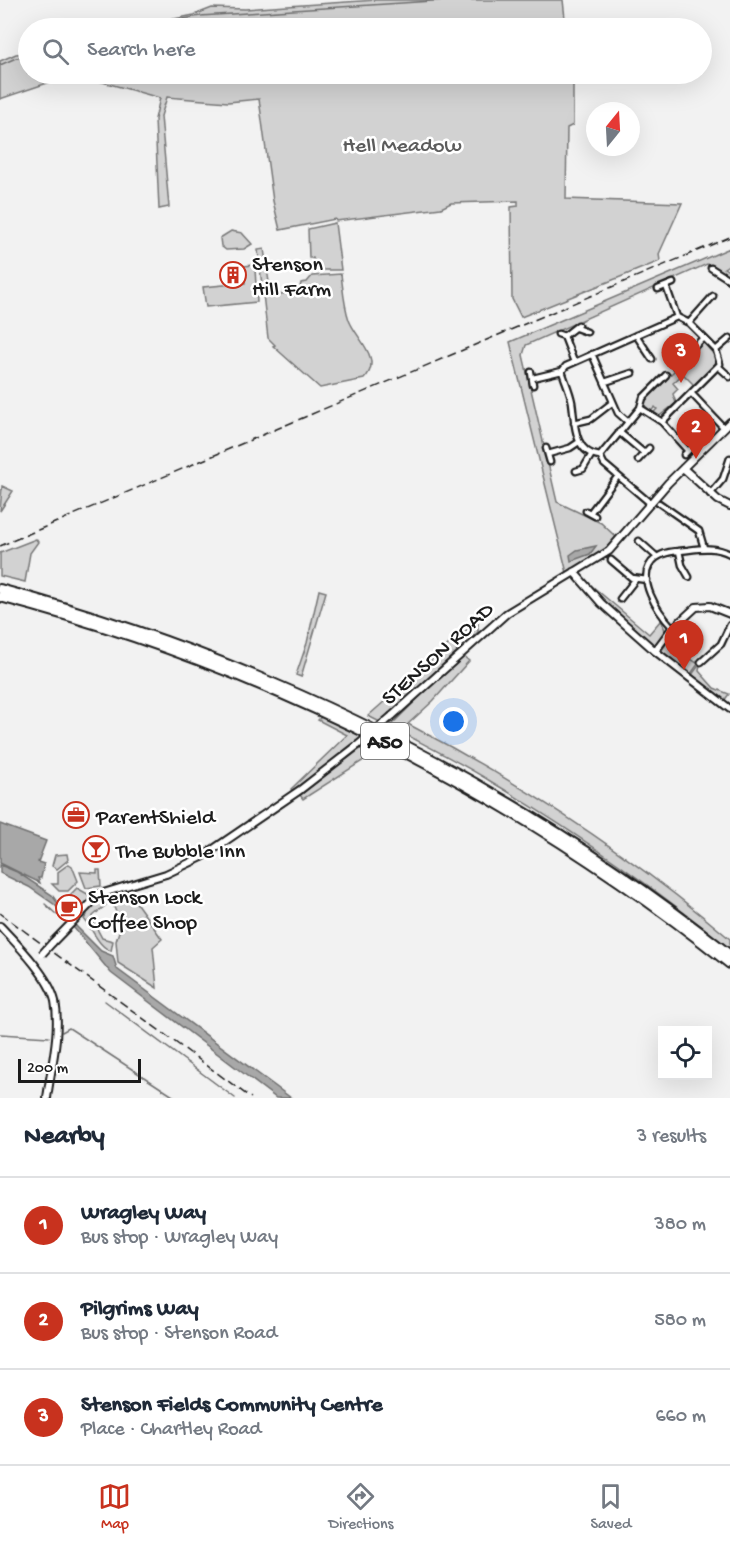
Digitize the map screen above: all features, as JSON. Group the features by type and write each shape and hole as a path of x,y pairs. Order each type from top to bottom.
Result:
{"highway":[{"name":"A50","path":"0,590 137,629 202,653 369,725 456,770 551,826 664,904 730,955"},
{"name":"A50","path":"0,597 117,630 207,662 364,730 430,764 549,834 640,895 730,964"}],"street":[{"path":"715,268 730,280"},
{"path":"657,289 673,283"},
{"path":"662,422 719,367 720,357 689,323 677,317 666,286"},
{"path":"689,323 712,299"},
{"path":"533,385 532,375 562,371 574,362 677,317"},
{"path":"574,362 561,335 577,326 587,332"},
{"path":"636,335 652,359"},
{"path":"676,366 704,338"},
{"path":"716,350 730,338"},
{"path":"592,354 618,413 627,421"},
{"path":"719,367 730,377"},
{"path":"562,371 570,393 579,442 592,454 600,456 604,464 650,503"},
{"path":"605,382 632,373"},
{"path":"600,456 640,408 643,398 666,375"},
{"path":"692,394 724,428"},
{"path":"574,423 591,419 613,402"},
{"path":"640,408 662,422 688,451"},
{"name":"STENSON ROAD","path":"32,964 104,891 175,871 219,847 358,745 507,613 609,551 650,503 730,422"},
{"path":"619,432 644,453"},
{"path":"550,462 547,451 570,448 579,442"},
{"path":"638,460 649,448"},
{"path":"576,471 583,469 592,454"},
{"path":"711,494 728,471 730,458"},
{"path":"683,468 711,494 730,506"},
{"path":"590,513 618,476"},
{"path":"659,503 663,510 699,531 704,548"},
{"path":"639,541 643,547 657,557"},
{"path":"673,628 658,609 647,580 650,565 657,557 679,551 704,548 730,554"},
{"path":"679,551 689,577"},
{"path":"611,560 619,564 635,580 647,580"},
{"path":"574,572 601,603 655,651 730,709"},
{"path":"620,599 635,580"},
{"path":"655,651 673,628 696,607 710,606 730,614"},
{"path":"701,662 704,654 721,644 730,625"},
{"path":"0,926 51,990 56,1013 47,1098"}],"green space":[{"path":"376,0 563,0 565,18 179,18 212,8 245,9"},
{"path":"18,54 18,84 44,84 0,99 0,61"},
{"name":"Hell Meadow","path":"110,84 573,84 573,125 567,128 566,199 682,203 659,254 660,261 521,317 512,299 511,207 518,206 518,201 451,203 441,208 336,221 335,219 280,230 273,201 259,99 228,102 167,97 161,116 169,207 159,209 155,119 160,98"},
{"path":"335,223 341,270 314,270 313,258 309,258 308,229"},
{"path":"231,231 242,233 252,244 244,249 226,250 221,246 220,238"},
{"path":"730,248 730,264 724,268 730,272 730,278 707,264 526,345 523,355 557,502 601,523 616,537 603,551 567,573 510,342"},
{"path":"264,249 271,295 299,292 301,283 307,282 312,276 341,274 349,320 370,357 369,372 364,379 320,388 273,346 275,345 268,338 258,250"},
{"path":"253,265 257,302 206,307 203,287 245,283 244,266"},
{"path":"703,342 716,357 716,364 694,385 683,374 673,383 678,389 673,394 676,403 658,417 653,413 657,409 655,407 651,411 642,403"},
{"path":"2,486 13,491 0,511"},
{"path":"36,539 38,542 30,553 25,582 0,576 0,553"},
{"path":"585,580 649,634 661,620 665,630 656,644 651,644 583,581"},
{"path":"319,590 326,592 301,677 296,675 307,643"},
{"path":"478,622 478,632 380,722 368,716 457,637"},
{"path":"667,642 698,664 690,675 663,654 662,650"},
{"path":"462,655 469,661 433,701 408,724 493,771 575,822 654,878 730,939 730,949 673,904 583,840 478,774 390,726"},
{"path":"700,664 699,671 714,688 729,694 724,701 691,676"},
{"path":"323,715 365,736 294,792 291,789 347,735 318,720"},
{"path":"372,740 406,758 405,760 381,749 303,799 300,795"},
{"path":"67,854 68,860 57,869 52,866 55,855"},
{"path":"69,864 78,881 68,891 59,891 52,884 58,884 58,872"},
{"path":"97,870 100,870 101,886 86,888 80,872 97,873"},
{"path":"125,887 162,939 153,947 157,988 118,963 116,941 121,925 109,894"},
{"path":"77,888 91,896 82,909 70,895"},
{"path":"98,897 104,897 106,905 93,916 93,921 102,938 113,941 111,951 99,942 84,919 87,915 85,912"}],"shaded area":[{"path":"596,546 590,554 571,561 570,555 577,550"},
{"path":"0,824 46,841 38,862 44,864 41,878 38,878 40,883 0,863"},
{"path":"0,865 17,872 52,895 69,919 101,951 113,956 117,969 291,1098 276,1098 111,973 55,905 29,887 0,873"}],"waterway":[{"path":"189,18 448,0"},
{"path":"0,65 18,58"},
{"path":"45,904 57,915"},
{"path":"105,1001 235,1098"},
{"path":"62,1032 69,1028 176,1098"},
{"path":"0,1034 49,1037"}],"railway":[{"path":"0,546 730,237"},
{"path":"0,913 251,1098"}],"place":[{"name":"Stenson Hill Farm","path":"233,275"},
{"name":"Stenson Fields Community Centre","path":"681,383"},
{"name":"Pilgrims Way","path":"696,459"},
{"name":"Wragley Way","path":"684,670"},
{"name":"ParentShield","path":"76,815"},
{"name":"The Bubble Inn","path":"96,849"},
{"name":"Stenson Lock Coffee Shop","path":"69,908"}]}
